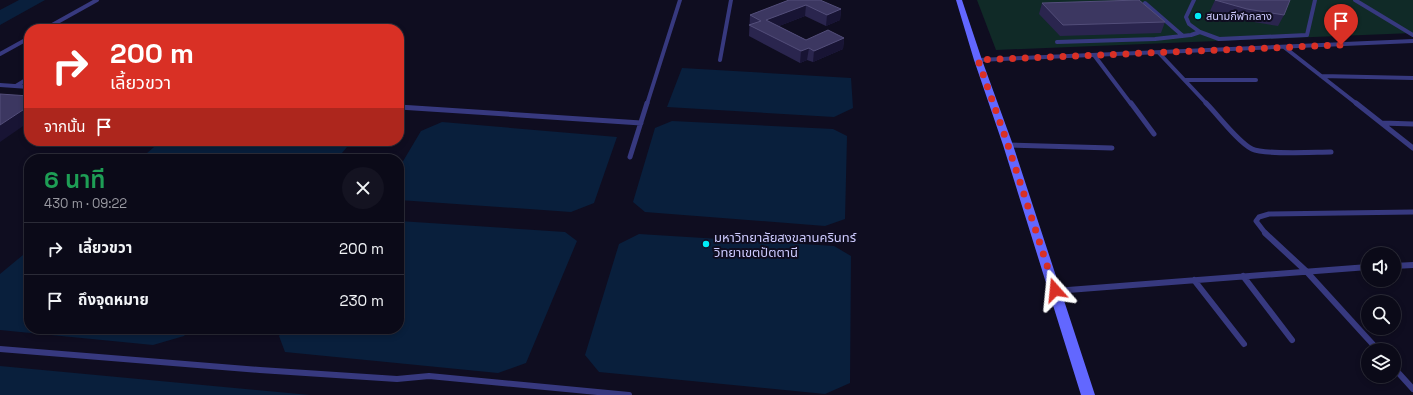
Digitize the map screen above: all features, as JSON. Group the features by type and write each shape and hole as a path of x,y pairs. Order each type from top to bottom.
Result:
{"street":[{"path":"959,0 978,60 1008,145 1088,395"},
{"path":"978,60 1413,41"}],"lane":[{"path":"54,24 96,0"},
{"path":"630,157 680,0"},
{"path":"720,60 731,0"},
{"path":"1194,0 1187,12 1186,20 1200,32 1213,37 1226,39 1307,35 1315,0"},
{"path":"1355,0 1413,35"},
{"path":"1145,3 1183,36"},
{"path":"1057,42 1183,36 1200,32"},
{"path":"0,54 24,41"},
{"path":"1284,47 1413,148"},
{"path":"1159,53 1242,141 1252,149 1264,152 1331,152"},
{"path":"1094,55 1154,134"},
{"path":"1321,76 1413,78"},
{"path":"1185,80 1256,80"},
{"path":"15,86 24,81"},
{"path":"0,85 24,87"},
{"path":"404,107 641,123"},
{"path":"1382,123 1413,124"},
{"path":"1008,145 1112,148"},
{"path":"1372,343 1306,271 1261,229 1256,221 1259,216 1269,214 1413,212"},
{"path":"1401,266 1413,265"},
{"path":"1055,290 1361,267"},
{"path":"1243,276 1292,340"},
{"path":"1194,280 1244,344"},
{"path":"0,349 260,370 397,379 429,376 629,395"},
{"path":"1401,376 1413,389"}],"green space":[{"name":"สนามกีฬากลาง","path":"977,0 1413,0 1413,33 996,50"}],"water":[{"path":"19,0 45,0 0,25 0,10"},
{"path":"682,68 851,78 853,108 834,117 667,107"},
{"path":"672,121 833,129 847,136 845,219 825,226 645,212 633,202 655,128"},
{"path":"442,122 617,137 594,203 571,212 404,200 404,160 421,131"},
{"path":"155,146 348,146 341,154 146,154"},
{"path":"404,221 565,232 577,241 526,363 498,373 285,352 279,336 280,334 404,334"},
{"path":"639,234 834,246 851,256 850,383 825,394 599,372 585,355 619,244"},
{"path":"24,254 24,332 0,330 0,274"},
{"path":"41,334 186,334 184,336 153,345"},
{"path":"0,366 310,395 0,395"}],"building":[{"path":"789,0 820,0 841,9 827,15 806,5 766,20 806,40 828,30 844,38 814,51 809,48 801,51 749,25 761,21 750,15"},
{"path":"1139,0 1165,22 1063,25 1042,3"},
{"path":"1215,0 1290,0 1284,15 1247,9"},
{"path":"0,94 24,96 24,109 0,125"}],"place":[{"name":"สนามกีฬากลาง","path":"1198,16"},
{"name":"มหาวิทยาลัยสงขลานครินทร์ วิทยาเขตปัตตานี","path":"706,244"}],"route":[{"path":"1055,290 1008,145 978,60 1341,45"}]}
